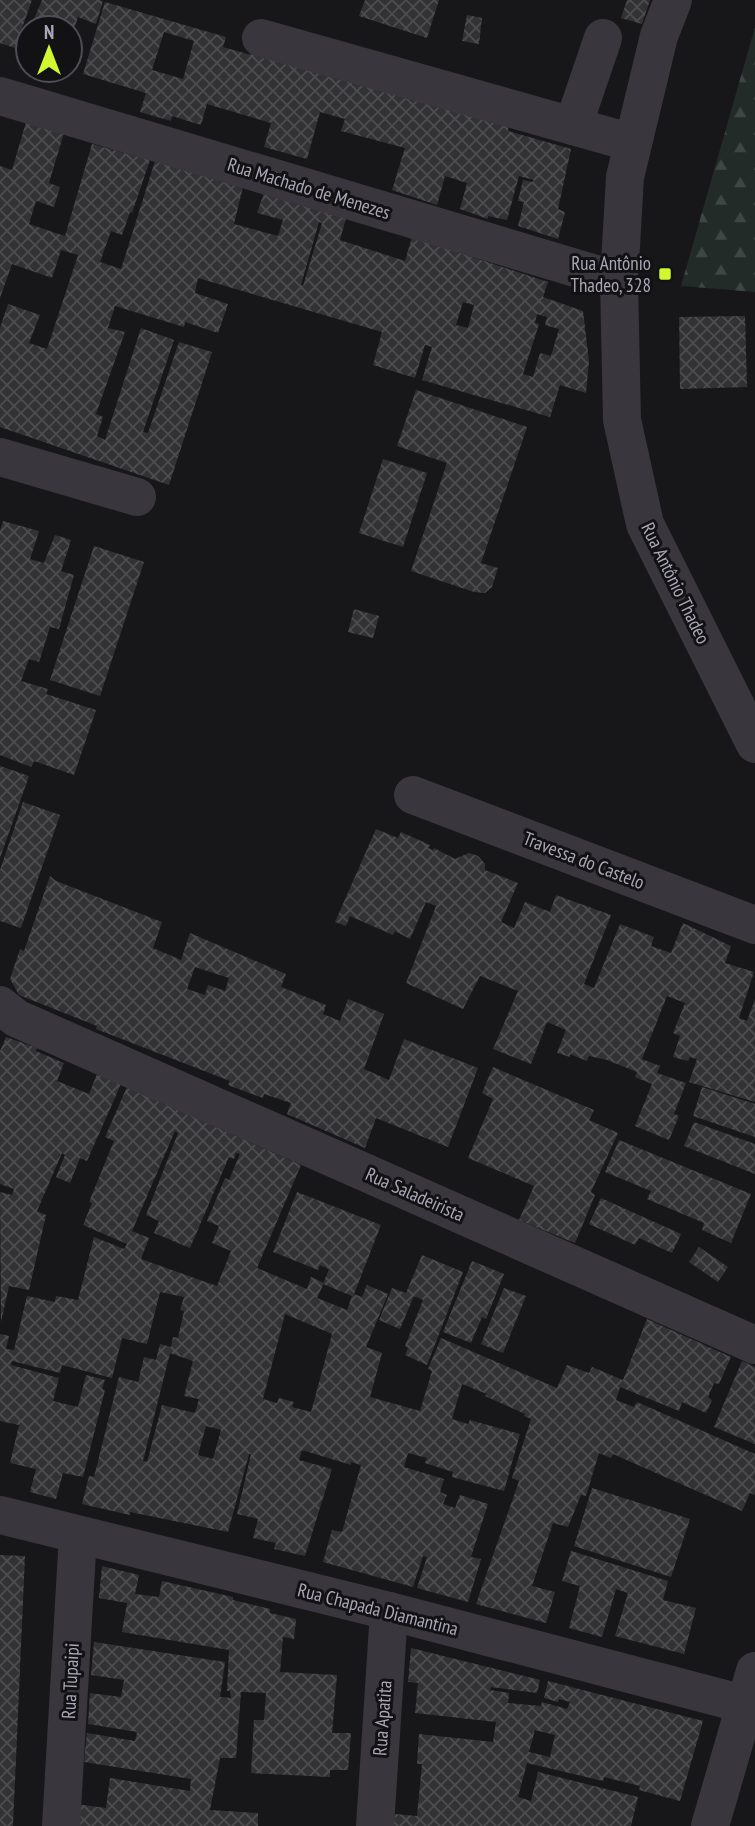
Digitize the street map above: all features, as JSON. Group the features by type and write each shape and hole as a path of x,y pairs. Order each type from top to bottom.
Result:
{"street":[{"name":"Rua Antônio Thadeo","path":"673,0 659,36 625,177 619,281 622,420 645,524 755,744"},
{"path":"261,38 633,143"},
{"path":"573,126 603,38"},
{"name":"Rua Machado de Menezes","path":"0,96 619,281"},
{"path":"0,457 137,497"},
{"name":"Travessa do Castelo","path":"413,795 755,925"},
{"name":"Rua Saladeirista","path":"0,1006 16,1018 755,1345"},
{"name":"Rua Chapada Diamantina","path":"0,1516 389,1611 752,1694"},
{"name":"Rua Tupaipi","path":"61,1826 78,1535"},
{"name":"Rua Apatita","path":"375,1826 389,1611"},
{"path":"710,1826 752,1694"}],"green space":[{"path":"755,27 755,292 681,286"}],"building":[{"path":"0,0 32,0 27,14 14,14 14,48 0,43"},
{"path":"42,0 103,1 96,24 84,19 84,14 36,14"},
{"path":"365,0 439,0 427,38 359,16"},
{"path":"627,0 650,0 642,24 621,18"},
{"path":"105,2 226,37 223,47 251,55 254,45 510,122 508,131 571,149 558,209 565,212 558,239 518,226 524,202 518,201 523,180 534,180 519,176 507,220 488,216 488,219 460,209 467,183 445,176 437,205 392,190 405,148 341,131 345,119 320,112 307,159 264,147 271,123 207,104 201,125 172,116 171,121 140,112 146,93 84,74","holes":["164,32 194,41 183,79 152,70"]},
{"path":"467,15 482,18 479,44 462,41"},
{"path":"26,122 64,133 49,183 60,187 54,207 36,201 29,224 65,236 92,144 150,160 122,235 111,231 100,262 121,269 155,161 243,187 234,224 278,236 283,220 257,213 264,193 346,218 340,240 405,261 412,237 548,282 543,297 583,311 589,361 586,393 560,385 550,417 422,380 432,347 425,345 415,378 373,365 382,332 198,278 195,293 228,304 218,333 185,322 184,327 115,306 108,328 125,332 96,414 103,417 97,436 105,440 141,328 174,340 143,432 148,433 179,342 212,352 169,485 0,427 0,328 8,304 40,315 29,343 47,349 78,255 61,250 52,278 12,264 0,298 0,166 12,170","holes":["319,222 322,223 303,286 301,285","463,302 474,305 468,328 456,325","537,314 547,317 545,325 559,329 551,356 540,353 533,377 523,374 539,324 535,323"]},
{"path":"745,316 747,387 680,389 679,317"},
{"path":"416,390 527,427 481,563 498,568 492,587 485,593 474,592 411,571 447,463 397,446"},
{"path":"383,459 427,473 403,547 359,533"},
{"path":"3,521 39,531 30,559 44,563 55,535 71,540 61,571 74,575 59,629 50,627 39,662 29,659 21,681 48,689 46,694 96,710 74,775 34,761 31,767 0,755 0,531"},
{"path":"94,546 144,562 100,696 50,680"},
{"path":"354,609 379,616 373,638 348,632"},
{"path":"0,766 29,776 0,858"},
{"path":"23,802 60,815 21,928 0,921 0,870"},
{"path":"376,829 398,838 401,832 430,845 428,848 434,848 455,859 469,853 478,856 485,864 485,870 518,883 501,922 514,928 525,902 550,912 556,895 611,915 584,984 594,988 620,924 654,937 651,946 671,953 683,923 731,946 725,963 754,972 739,1018 747,1021 755,999 755,1102 689,1082 697,1059 690,1057 688,1061 673,1057 680,1036 673,1033 685,1003 667,996 642,1059 660,1066 657,1073 686,1083 674,1114 679,1116 669,1140 635,1126 652,1084 635,1077 637,1072 607,1060 589,1056 587,1061 570,1054 570,1057 557,1053 566,1030 547,1022 531,1064 493,1049 518,991 480,976 463,1009 406,983 436,906 426,902 410,939 395,931 393,935 350,916 346,926 335,922"},
{"path":"50,876 56,881 162,922 153,948 181,960 190,933 286,974 281,987 326,1005 323,1014 340,1021 348,999 384,1014 364,1069 389,1080 404,1039 478,1068 448,1147 376,1118 365,1148 287,1114 291,1103 264,1094 263,1098 228,1085 230,1081 96,1029 97,1026 19,995 10,979 20,949 24,951","holes":["195,967 229,978 225,991 208,985 205,995 187,989"]},
{"path":"6,1037 37,1048 36,1051 64,1063 57,1081 89,1094 97,1074 121,1084 87,1161 80,1158 70,1183 56,1177 65,1155 62,1153 37,1211 46,1215 29,1290 9,1286 1,1322 0,1192 12,1195 14,1189 0,1184 0,1051"},
{"path":"493,1067 594,1110 589,1120 618,1133 591,1192 595,1195 575,1243 519,1220 534,1186 468,1158 493,1099 482,1093"},
{"path":"127,1087 301,1165 257,1268 307,1289 311,1277 323,1283 329,1269 320,1265 318,1270 273,1252 297,1192 381,1225 354,1294 362,1297 367,1285 388,1294 366,1347 382,1353 370,1397 420,1411 432,1371 428,1369 441,1338 557,1388 567,1365 589,1373 592,1367 623,1380 647,1319 731,1357 719,1384 714,1383 708,1397 712,1400 706,1413 682,1402 679,1411 620,1387 616,1400 634,1407 637,1402 755,1454 755,1495 750,1493 742,1511 613,1454 611,1458 599,1453 586,1496 581,1495 568,1527 553,1523 532,1586 555,1592 546,1623 476,1604 519,1481 512,1478 531,1419 485,1396 487,1394 462,1384 452,1419 468,1424 470,1420 520,1434 504,1491 452,1477 453,1472 425,1463 427,1458 408,1453 404,1467 444,1479 440,1492 447,1495 443,1504 455,1508 460,1495 488,1504 471,1557 481,1559 468,1602 417,1588 427,1557 423,1556 413,1587 323,1562 332,1530 342,1532 361,1465 351,1462 351,1465 302,1450 299,1460 332,1469 305,1556 274,1549 276,1543 253,1538 258,1519 237,1514 251,1454 228,1532 82,1504 89,1476 94,1477 119,1377 138,1382 144,1357 156,1360 160,1344 171,1347 173,1337 178,1338 184,1297 160,1292 147,1344 122,1338 112,1378 62,1365 60,1373 12,1361 11,1365 59,1378 53,1401 78,1407 86,1375 105,1380 102,1389 105,1390 83,1477 63,1473 56,1499 30,1492 36,1469 10,1463 19,1425 0,1421 0,1334 9,1336 6,1349 14,1350 27,1296 55,1302 56,1296 78,1300 94,1237 124,1249 127,1244 83,1225 92,1203 89,1202 114,1141 105,1137","holes":["175,1131 178,1133 146,1215 159,1221 154,1233 190,1248 229,1157 234,1159 236,1153 240,1154 229,1180 225,1178 207,1221 219,1226 212,1243 231,1251 217,1286 141,1259 149,1238 132,1231","323,1284 352,1296 347,1310 317,1298","285,1314 332,1334 311,1412 292,1407 294,1402 279,1398 277,1403 263,1399","170,1353 193,1361 184,1396 199,1399 195,1413 162,1405 147,1462 143,1461","206,1426 221,1430 213,1459 198,1455"]},
{"path":"702,1087 755,1104 755,1137 693,1116"},
{"path":"694,1122 755,1144 755,1174 684,1146"},
{"path":"619,1140 751,1194 731,1243 702,1230 704,1223 647,1199 651,1191 605,1172"},
{"path":"601,1198 681,1234 672,1253 639,1238 635,1245 589,1224"},
{"path":"699,1247 728,1267 718,1282 689,1262"},
{"path":"422,1255 463,1272 427,1365 405,1355 408,1348 405,1346 423,1300 414,1296 400,1329 379,1320 392,1288 406,1293"},
{"path":"472,1261 504,1274 486,1319 482,1317 471,1343 443,1332"},
{"path":"504,1288 526,1296 503,1353 481,1344"},
{"path":"742,1361 755,1367 755,1444 714,1427"},
{"path":"592,1488 690,1519 671,1577 574,1546"},
{"path":"571,1551 668,1581 663,1600 696,1608 684,1654 615,1636 628,1593 616,1589 602,1637 569,1628 580,1586 562,1581"},
{"path":"0,1555 25,1556 13,1826 0,1826"},
{"path":"102,1566 139,1575 135,1594 159,1597 162,1581 233,1597 233,1600 270,1609 270,1613 296,1619 294,1639 283,1637 280,1672 337,1675 332,1733 351,1733 348,1770 330,1770 330,1777 251,1773 254,1720 264,1720 266,1693 241,1692 236,1758 220,1758 210,1810 258,1813 258,1826 73,1826 75,1804 106,1808 110,1778 190,1791 191,1779 84,1762 87,1733 135,1741 137,1732 88,1724 90,1693 121,1697 124,1680 91,1675 94,1642 225,1662 220,1697 231,1698 230,1691 227,1691 229,1650 122,1632 127,1603 99,1598"},
{"path":"411,1648 540,1680 537,1693 491,1687 490,1690 509,1693 508,1703 541,1706 542,1702 567,1709 570,1702 544,1698 548,1681 703,1721 680,1801 639,1790 640,1786 604,1777 603,1781 527,1763 518,1797 531,1801 538,1772 638,1797 631,1826 393,1826 395,1814 417,1816 422,1764 417,1764 419,1734 493,1742 496,1722 415,1713 418,1683 408,1682","holes":["535,1730 555,1735 550,1757 529,1752"]}],"place":[{"name":"Rua Antônio Thadeo, 328","path":"665,274"}]}
